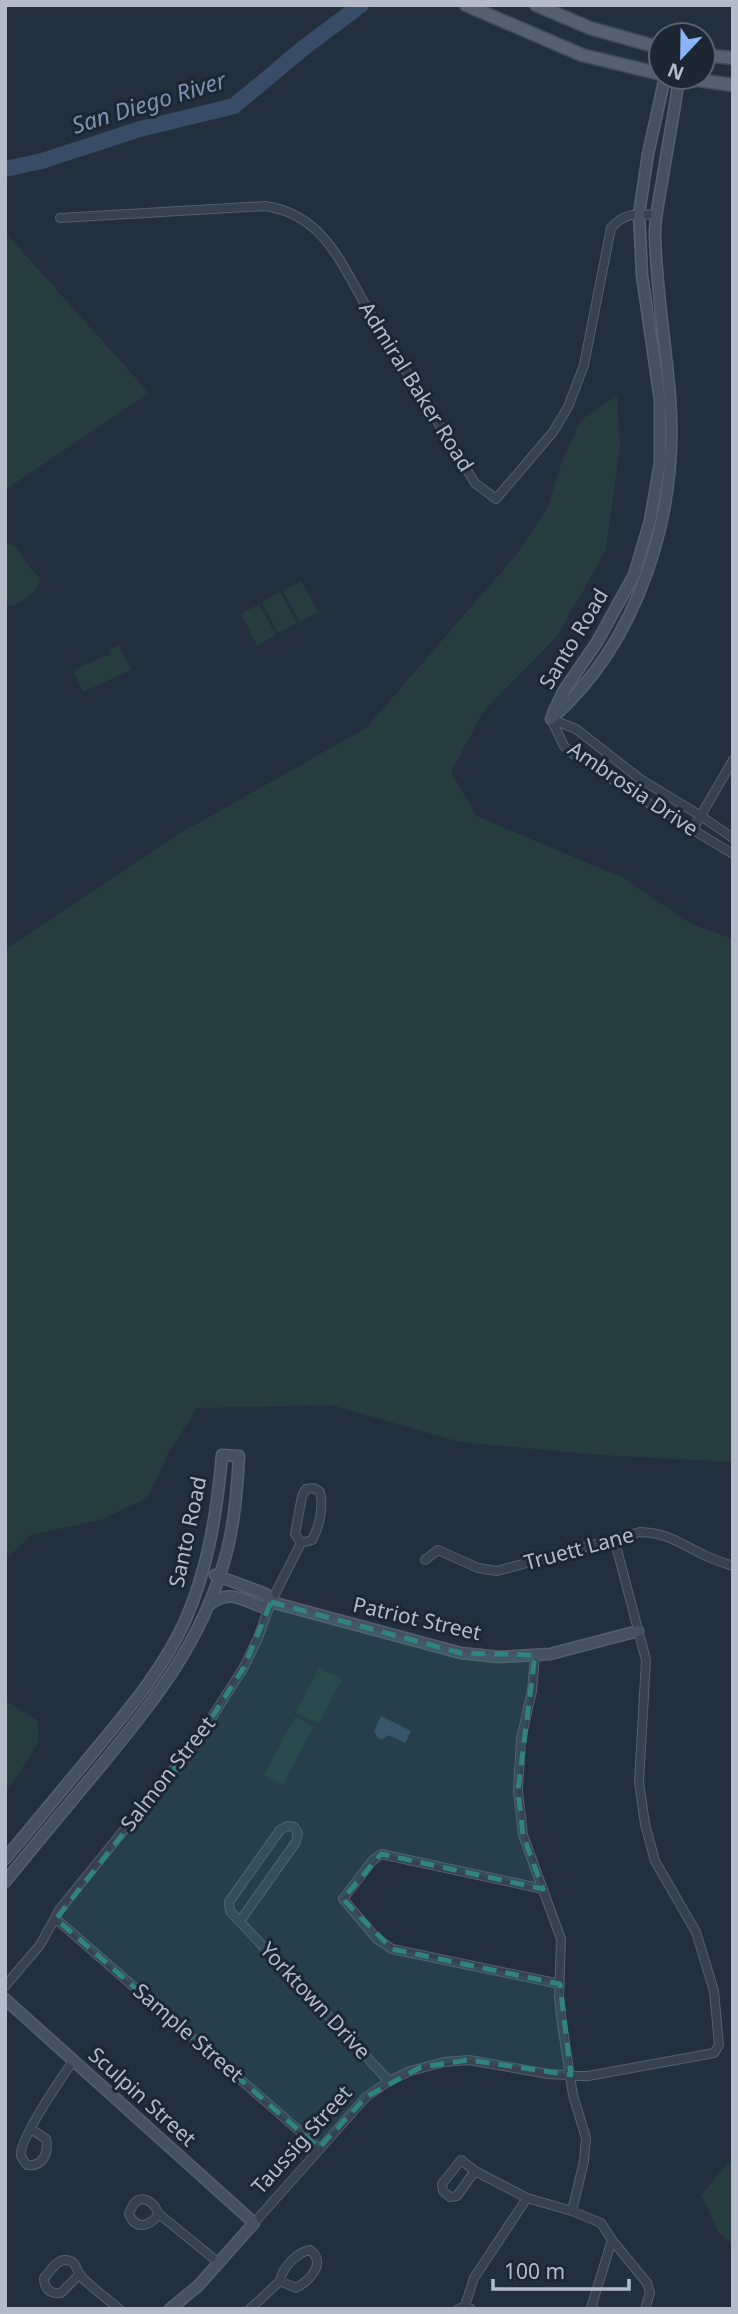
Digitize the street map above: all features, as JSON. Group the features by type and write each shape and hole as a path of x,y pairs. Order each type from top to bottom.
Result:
{"main road":[{"path":"466,5 582,55 647,72"},
{"path":"536,5 590,28 647,44"}],"street":[{"name":"Santo Road","path":"551,719 563,692 597,642 634,575 650,521 660,463 660,400 642,275 639,214 660,91"},
{"name":"Santo Road","path":"551,719 572,700 622,629 644,582 659,532 670,470 671,400 658,281 656,215 676,91"},
{"name":"Admiral Baker Road","path":"60,218 265,206 283,209 304,218 323,235 475,483 496,499 553,432 568,407 584,365 608,235 621,217 639,214"},
{"path":"639,214 656,215"},
{"name":"Ambrosia Drive","path":"551,719 576,729 640,779 733,838"},
{"name":"Ambrosia Drive","path":"551,719 564,746 572,753 733,854"},
{"path":"693,829 733,760"},
{"name":"Santo Road","path":"5,1859 143,1691 176,1640 194,1599 216,1515 222,1455 239,1457 236,1498 224,1561 208,1605 187,1649 157,1697 5,1882"},
{"name":"Salmon Street","path":"5,1986 40,1945 60,1909 200,1737 244,1667 271,1602 300,1544 312,1540 316,1532 322,1498 320,1492 314,1488 306,1489 302,1496 295,1534 300,1544"},
{"name":"Truett Lane","path":"425,1560 438,1550 478,1568 497,1571 614,1538 640,1532 657,1532 733,1566"},
{"name":"Taussig Street","path":"170,2309 183,2305 366,2097 390,2081 421,2067 457,2061 482,2061 548,2074 588,2076 714,2053 719,2045 714,1991 696,1932 655,1861 645,1824 639,1782 646,1660 614,1538"},
{"name":"Patriot Street","path":"202,1571 266,1594 271,1602 461,1653 499,1657 535,1656 638,1631"},
{"name":"Patriot Street","path":"208,1605 218,1598 233,1595 262,1607 271,1602"},
{"path":"535,1656 532,1690 522,1738 518,1791 523,1835 561,1939 559,1997 562,2024 573,2095 586,2138 584,2161 572,2211"},
{"path":"288,1826 294,1827 299,1833 296,1842 240,1921 230,1911 229,1902 280,1830 288,1826"},
{"path":"543,1889 381,1854 372,1861 343,1899 377,1939 392,1948 560,1984"},
{"name":"Sample Street","path":"56,1919 319,2148"},
{"name":"Yorktown Drive","path":"240,1921 390,2081"},
{"name":"Sculpin Street","path":"5,1999 254,2223"},
{"path":"31,2129 48,2096 73,2061"},
{"path":"475,2171 457,2196 450,2197 443,2191 442,2184 461,2160 475,2171 527,2198 601,2223 647,2283 650,2293 645,2309"},
{"path":"465,2308 474,2278 527,2198"},
{"path":"159,2214 219,2263"},
{"path":"594,2309 591,2308 612,2240"},
{"path":"250,2309 280,2281 281,2274 299,2254 310,2250 317,2255 317,2268 302,2285 296,2288 280,2281"},
{"path":"80,2274 61,2293 55,2294 44,2285 44,2278 58,2262 71,2261 80,2274 119,2309"}],"highlighted area":[{"path":"271,1602 461,1653 535,1655 518,1791 523,1835 543,1889 381,1854 343,1899 392,1949 560,1984 571,2075 469,2060 421,2067 366,2097 319,2148 56,1919 200,1736 244,1667"}],"green space":[{"path":"5,232 149,393 5,490"},
{"path":"617,395 620,445 606,550 558,635 483,712 451,772 477,816 623,878 691,924 733,939 733,1462 602,1455 460,1442 331,1405 197,1408 169,1452 147,1498 103,1519 31,1535 5,1560 5,950 179,834 366,728 516,555 547,509 561,464 580,421"},
{"path":"5,546 15,546 40,578 27,598 5,606"},
{"path":"301,581 318,612 300,622 283,591"},
{"path":"280,592 297,623 278,633 262,602"},
{"path":"259,604 276,635 257,645 241,614"},
{"path":"119,645 131,670 83,692 73,670 110,654 109,649"},
{"path":"319,1668 342,1679 319,1724 296,1713"},
{"path":"5,1700 37,1720 39,1738 5,1794"},
{"path":"295,1717 314,1726 283,1785 264,1775"},
{"path":"733,2162 733,2245 719,2233 701,2195 727,2164"}],"water":[{"path":"381,1716 411,1731 405,1743 389,1735 383,1739 378,1738 374,1731"}],"waterway":[{"name":"San Diego River","path":"5,169 42,161 140,129 234,106 306,46 361,5"}]}
